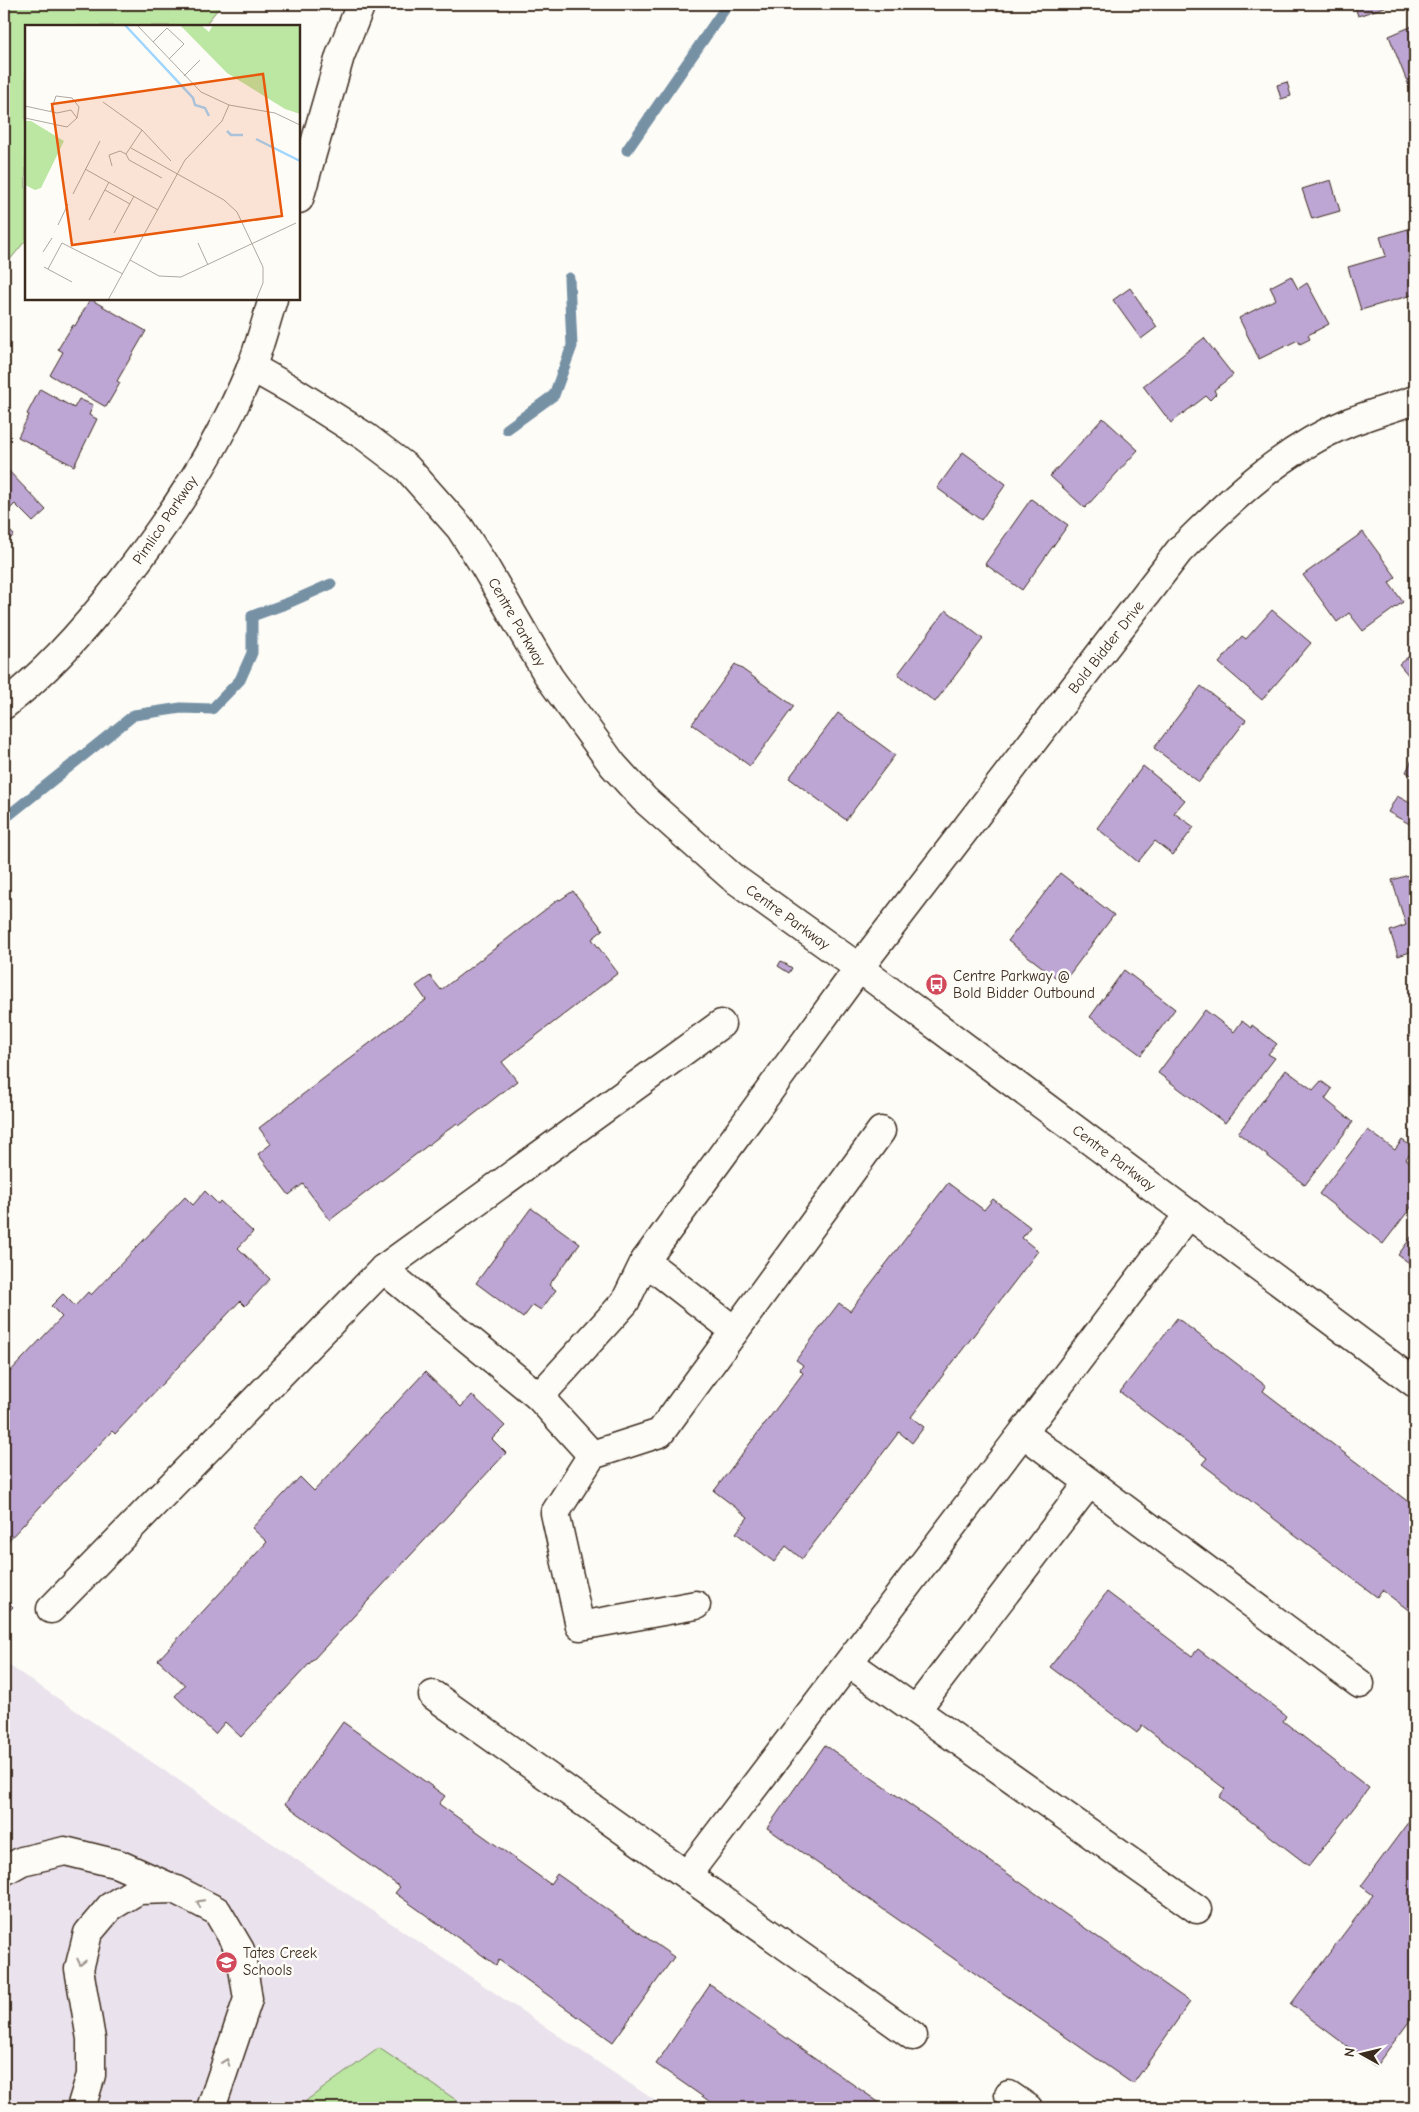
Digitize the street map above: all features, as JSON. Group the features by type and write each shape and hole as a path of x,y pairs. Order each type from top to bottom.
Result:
{"street":[{"path":"300,196 340,56 361,4"},
{"name":"Pimlico Parkway","path":"4,705 58,657 87,626 150,546 186,491 218,436 251,367 273,300"},
{"name":"Centre Parkway","path":"251,367 292,390 366,437 407,468 460,528 549,677 613,765 644,799 732,877 859,968 1415,1383"},
{"name":"Bold Bidder Drive","path":"539,1397 626,1302 645,1261 859,968 1179,551 1252,482 1286,458 1349,422 1415,400"},
{"path":"51,1609 382,1268 721,1024"},
{"path":"696,1605 580,1626 555,1513 592,1455 660,1433 881,1132"},
{"path":"687,1875 1189,1214"},
{"path":"645,1261 735,1331"},
{"path":"382,1268 539,1397 592,1455"},
{"path":"1023,1433 1360,1684"},
{"path":"916,1710 1089,1483"},
{"path":"849,1662 1197,1909"},
{"path":"433,1695 913,2036"},
{"path":"4,1871 22,1861 65,1851 118,1864 217,1911 240,1950 248,1999 211,2108"},
{"path":"80,2108 91,2075 91,2039 79,1969 88,1933 110,1906 138,1890 174,1890"}],"shaded area":[{"name":"Tates Creek Schools","path":"4,1662 233,1817 666,2108 4,2108"}],"green space":[{"path":"4,4 222,4 205,25 25,25 25,241 4,267"},
{"path":"379,2048 468,2108 301,2108 307,2100"}],"building":[{"path":"1354,4 1393,4 1358,16"},
{"path":"1415,25 1415,102 1389,36"},
{"path":"1287,82 1291,96 1281,99 1277,85"},
{"path":"1331,180 1340,211 1312,219 1302,189"},
{"path":"1408,229 1413,246 1415,245 1415,294 1361,310 1348,267 1386,256 1380,237"},
{"path":"1291,276 1298,289 1307,283 1329,324 1308,335 1310,339 1300,344 1298,340 1259,359 1239,318 1276,299 1270,287"},
{"path":"1130,288 1157,327 1141,339 1113,300"},
{"path":"89,300 92,300 146,331 117,381 120,383 106,407 50,375 63,352 58,349 73,325 75,326"},
{"path":"1204,338 1233,375 1214,390 1216,394 1210,400 1206,396 1171,423 1143,386"},
{"path":"40,389 74,408 79,399 93,405 89,415 97,419 74,466 18,437"},
{"path":"1103,418 1138,450 1085,508 1050,476"},
{"path":"963,452 1006,484 981,520 937,488"},
{"path":"4,466 46,510 33,522 15,504 6,513 4,510"},
{"path":"1031,499 1068,525 1022,590 985,564"},
{"path":"4,525 14,535 4,545"},
{"path":"1363,532 1396,577 1389,583 1403,602 1363,631 1349,613 1337,622 1303,575"},
{"path":"946,610 983,639 935,702 898,674"},
{"path":"1272,610 1311,643 1262,700 1219,663 1242,636 1246,639"},
{"path":"1412,654 1415,659 1415,671 1409,676 1399,664"},
{"path":"735,664 794,706 750,766 692,724"},
{"path":"1201,686 1246,720 1199,782 1154,748"},
{"path":"838,713 895,755 846,820 789,778"},
{"path":"1415,754 1415,777 1406,772"},
{"path":"1143,766 1185,800 1174,813 1194,827 1173,855 1155,841 1138,862 1097,828"},
{"path":"1415,793 1415,827 1388,812 1397,796 1410,803"},
{"path":"1060,873 1114,915 1063,983 1008,941"},
{"path":"1415,873 1415,954 1413,951 1398,956 1390,931 1406,925 1392,880"},
{"path":"573,891 603,930 592,939 618,973 502,1062 517,1081 459,1126 457,1123 330,1220 303,1184 289,1195 258,1154 271,1144 259,1128 426,1000 416,986 430,976 441,990 559,899"},
{"path":"781,961 792,968 789,973 778,966"},
{"path":"1124,970 1175,1009 1141,1055 1090,1017"},
{"path":"1205,1010 1234,1032 1242,1021 1251,1028 1252,1025 1277,1044 1268,1054 1275,1058 1225,1123 1158,1073"},
{"path":"1286,1070 1313,1090 1321,1081 1332,1089 1325,1099 1353,1122 1305,1185 1238,1133"},
{"path":"1368,1130 1395,1150 1402,1140 1414,1148 1406,1159 1415,1166 1415,1202 1383,1244 1319,1194"},
{"path":"948,1183 984,1210 993,1199 1030,1227 1022,1238 1038,1251 911,1417 924,1427 912,1443 899,1432 802,1559 786,1546 774,1562 736,1533 748,1517 714,1491 803,1373 800,1370 803,1365 796,1360 839,1303 850,1311"},
{"path":"205,1191 218,1204 220,1201 253,1232 238,1248 270,1279 245,1306 240,1301 115,1434 112,1431 4,1545 4,1378 62,1317 51,1306 63,1294 75,1306 88,1292 91,1295 185,1197 193,1205"},
{"path":"531,1208 580,1244 549,1285 556,1290 541,1310 533,1305 523,1318 476,1283"},
{"path":"1415,1232 1415,1267 1398,1255"},
{"path":"1177,1318 1266,1386 1263,1391 1415,1507 1415,1615 1382,1590 1377,1597 1202,1464 1207,1458 1120,1392"},
{"path":"425,1372 461,1407 472,1395 505,1426 492,1439 506,1453 241,1737 225,1722 215,1734 175,1696 185,1685 158,1660 267,1542 252,1528 300,1477 314,1491"},
{"path":"1107,1592 1192,1656 1198,1649 1286,1716 1283,1721 1369,1788 1309,1866 1219,1797 1225,1789 1142,1725 1137,1733 1050,1667"},
{"path":"4,1598 13,1607 4,1616"},
{"path":"343,1722 445,1796 439,1804 550,1884 557,1874 674,1957 613,2042 499,1960 496,1965 395,1893 400,1887 285,1804"},
{"path":"825,1745 1190,2002 1133,2084 767,1828"},
{"path":"1415,1813 1415,2014 1375,2067 1291,2004 1373,1895 1361,1886"},
{"path":"710,1985 887,2108 719,2108 656,2064"}],"waterway":[{"path":"627,150 728,4"},
{"path":"507,429 554,395 572,346 569,278"},
{"path":"4,819 134,715 181,708 212,709 240,680 252,653 252,616 331,584"}],"place":[{"name":"Centre Parkway @ Bold Bidder Outbound","path":"937,985"},
{"name":"Tates Creek Schools","path":"227,1962"}]}
